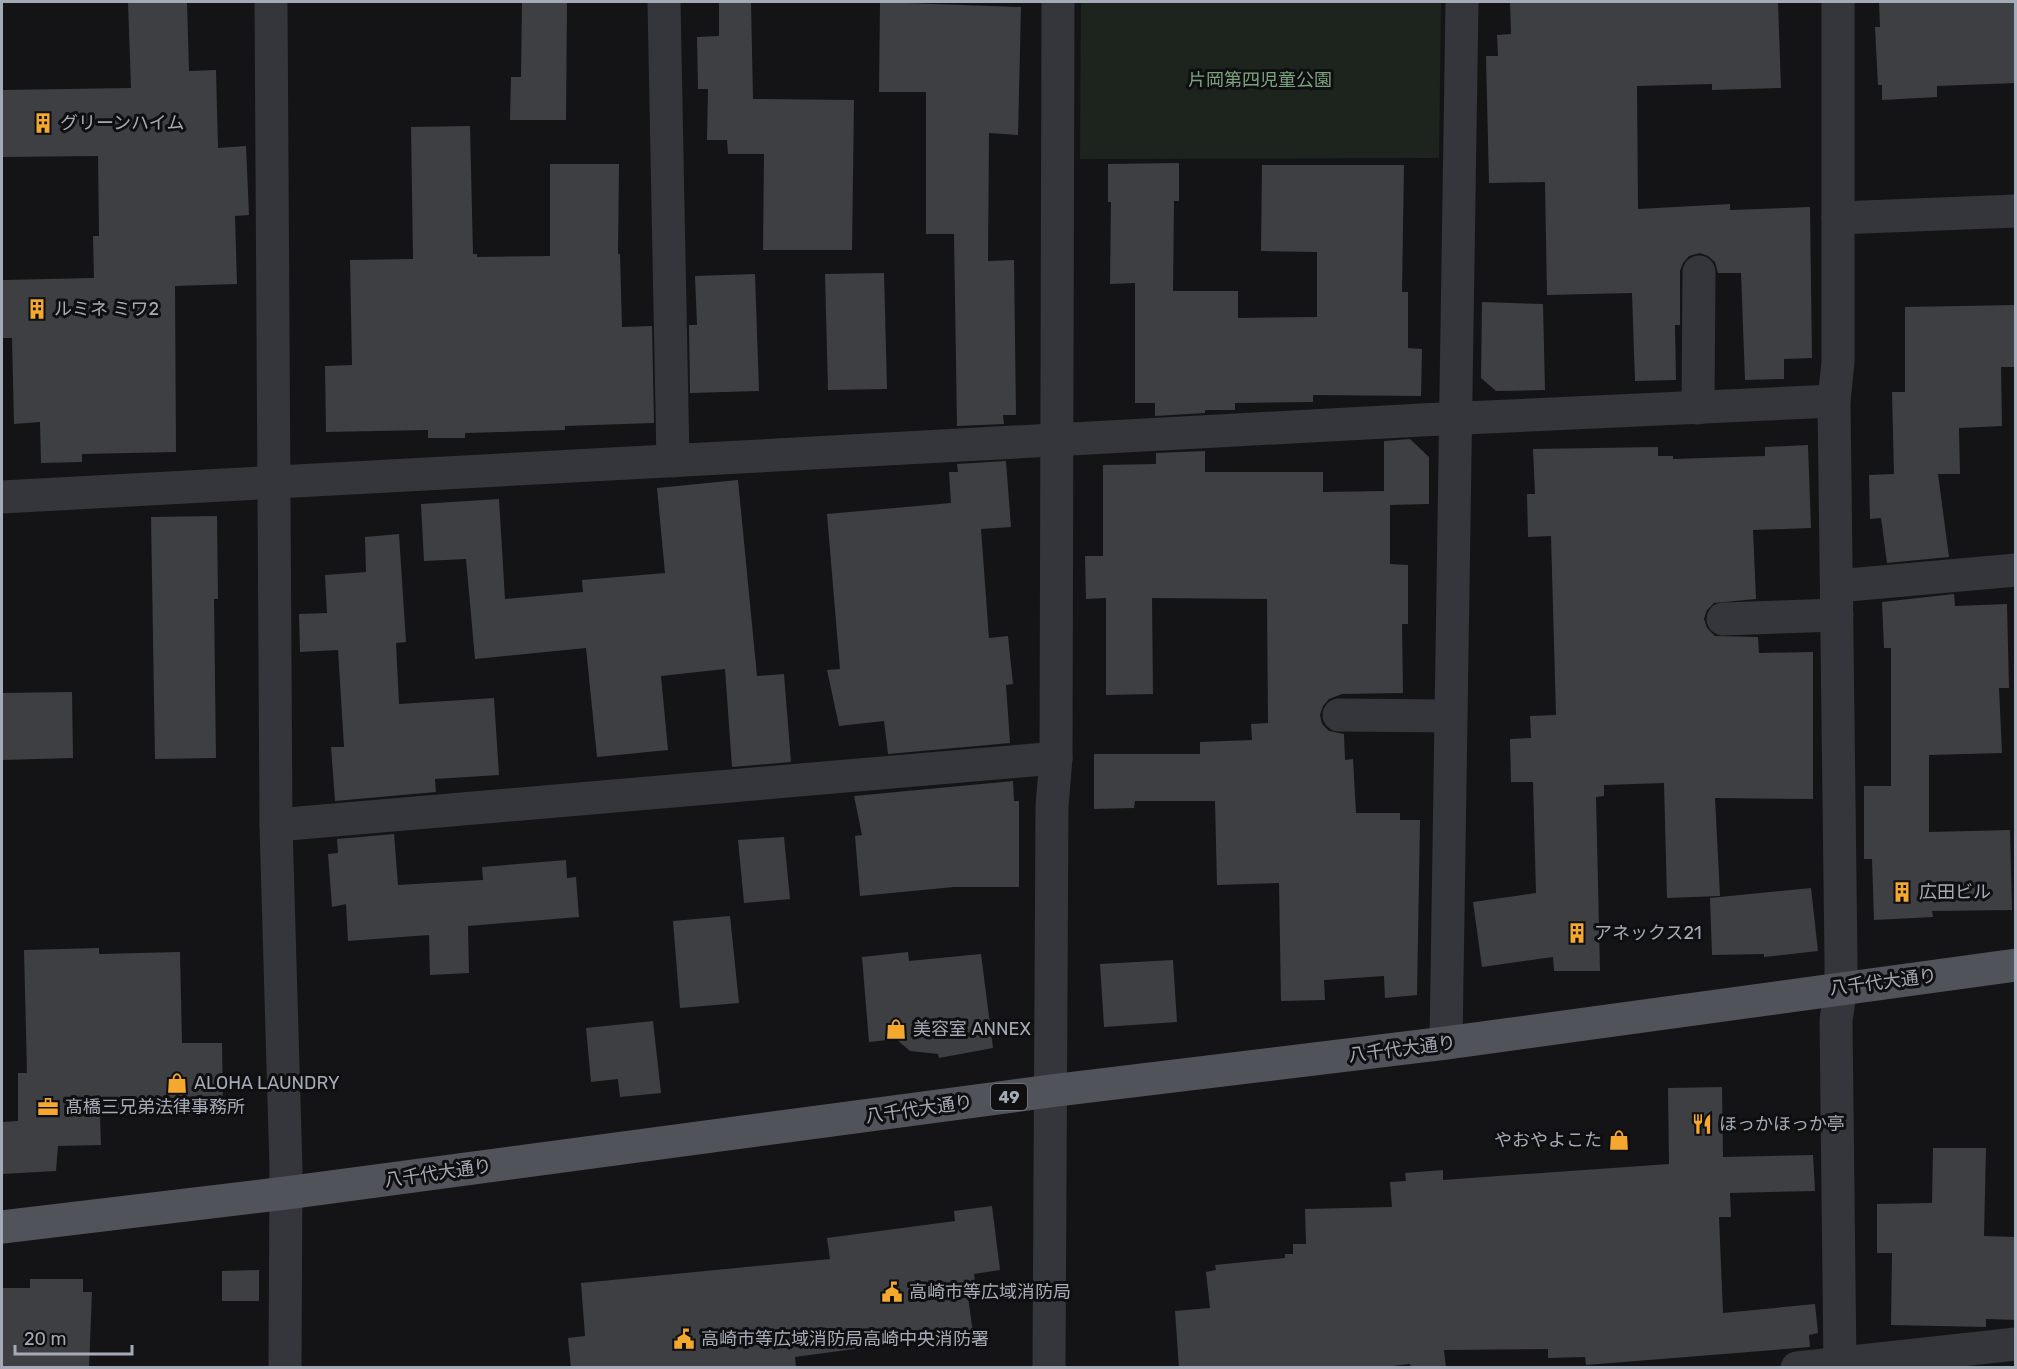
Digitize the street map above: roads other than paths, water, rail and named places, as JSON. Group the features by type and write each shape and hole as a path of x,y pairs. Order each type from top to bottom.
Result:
{"main road":[{"name":"八千代大通り","path":"2,1227 286,1194 1050,1091 1446,1043 1841,987 2016,965"}],"street":[{"path":"271,2 276,483 276,825 286,1194 285,1368"},
{"path":"664,2 673,461"},
{"path":"1049,1368 1052,806 1056,759 1059,2"},
{"path":"1446,1043 1462,2"},
{"path":"1838,2 1838,362 1834,401 1841,987 1836,1020 1840,1366"},
{"path":"1838,218 2016,211"},
{"path":"1698,408 1699,272"},
{"path":"2,497 1454,419 1834,401"},
{"path":"1723,619 2016,570"},
{"path":"1339,715 1450,716"},
{"path":"276,825 1056,759"},
{"path":"1797,1368 1840,1366 2016,1344"}],"place":[{"name":"グリーンハイム","path":"43,123"},
{"name":"ルミネ ミワ2","path":"37,309"},
{"name":"広田ビル","path":"1902,892"},
{"name":"アネックス21","path":"1577,933"},
{"name":"美容室 ANNEX","path":"896,1029"},
{"name":"ALOHA LAUNDRY","path":"177,1083"},
{"name":"髙橋三兄弟法律事務所","path":"48,1107"},
{"name":"ほっかほっか亭","path":"1702,1124"},
{"name":"やおやよこた","path":"1619,1140"},
{"name":"高崎市等広域消防局","path":"892,1292"},
{"name":"高崎市等広域消防局高崎中央消防署","path":"684,1339"}],"park label":[{"name":"片岡第四児童公園","path":"1260,80"}]}
